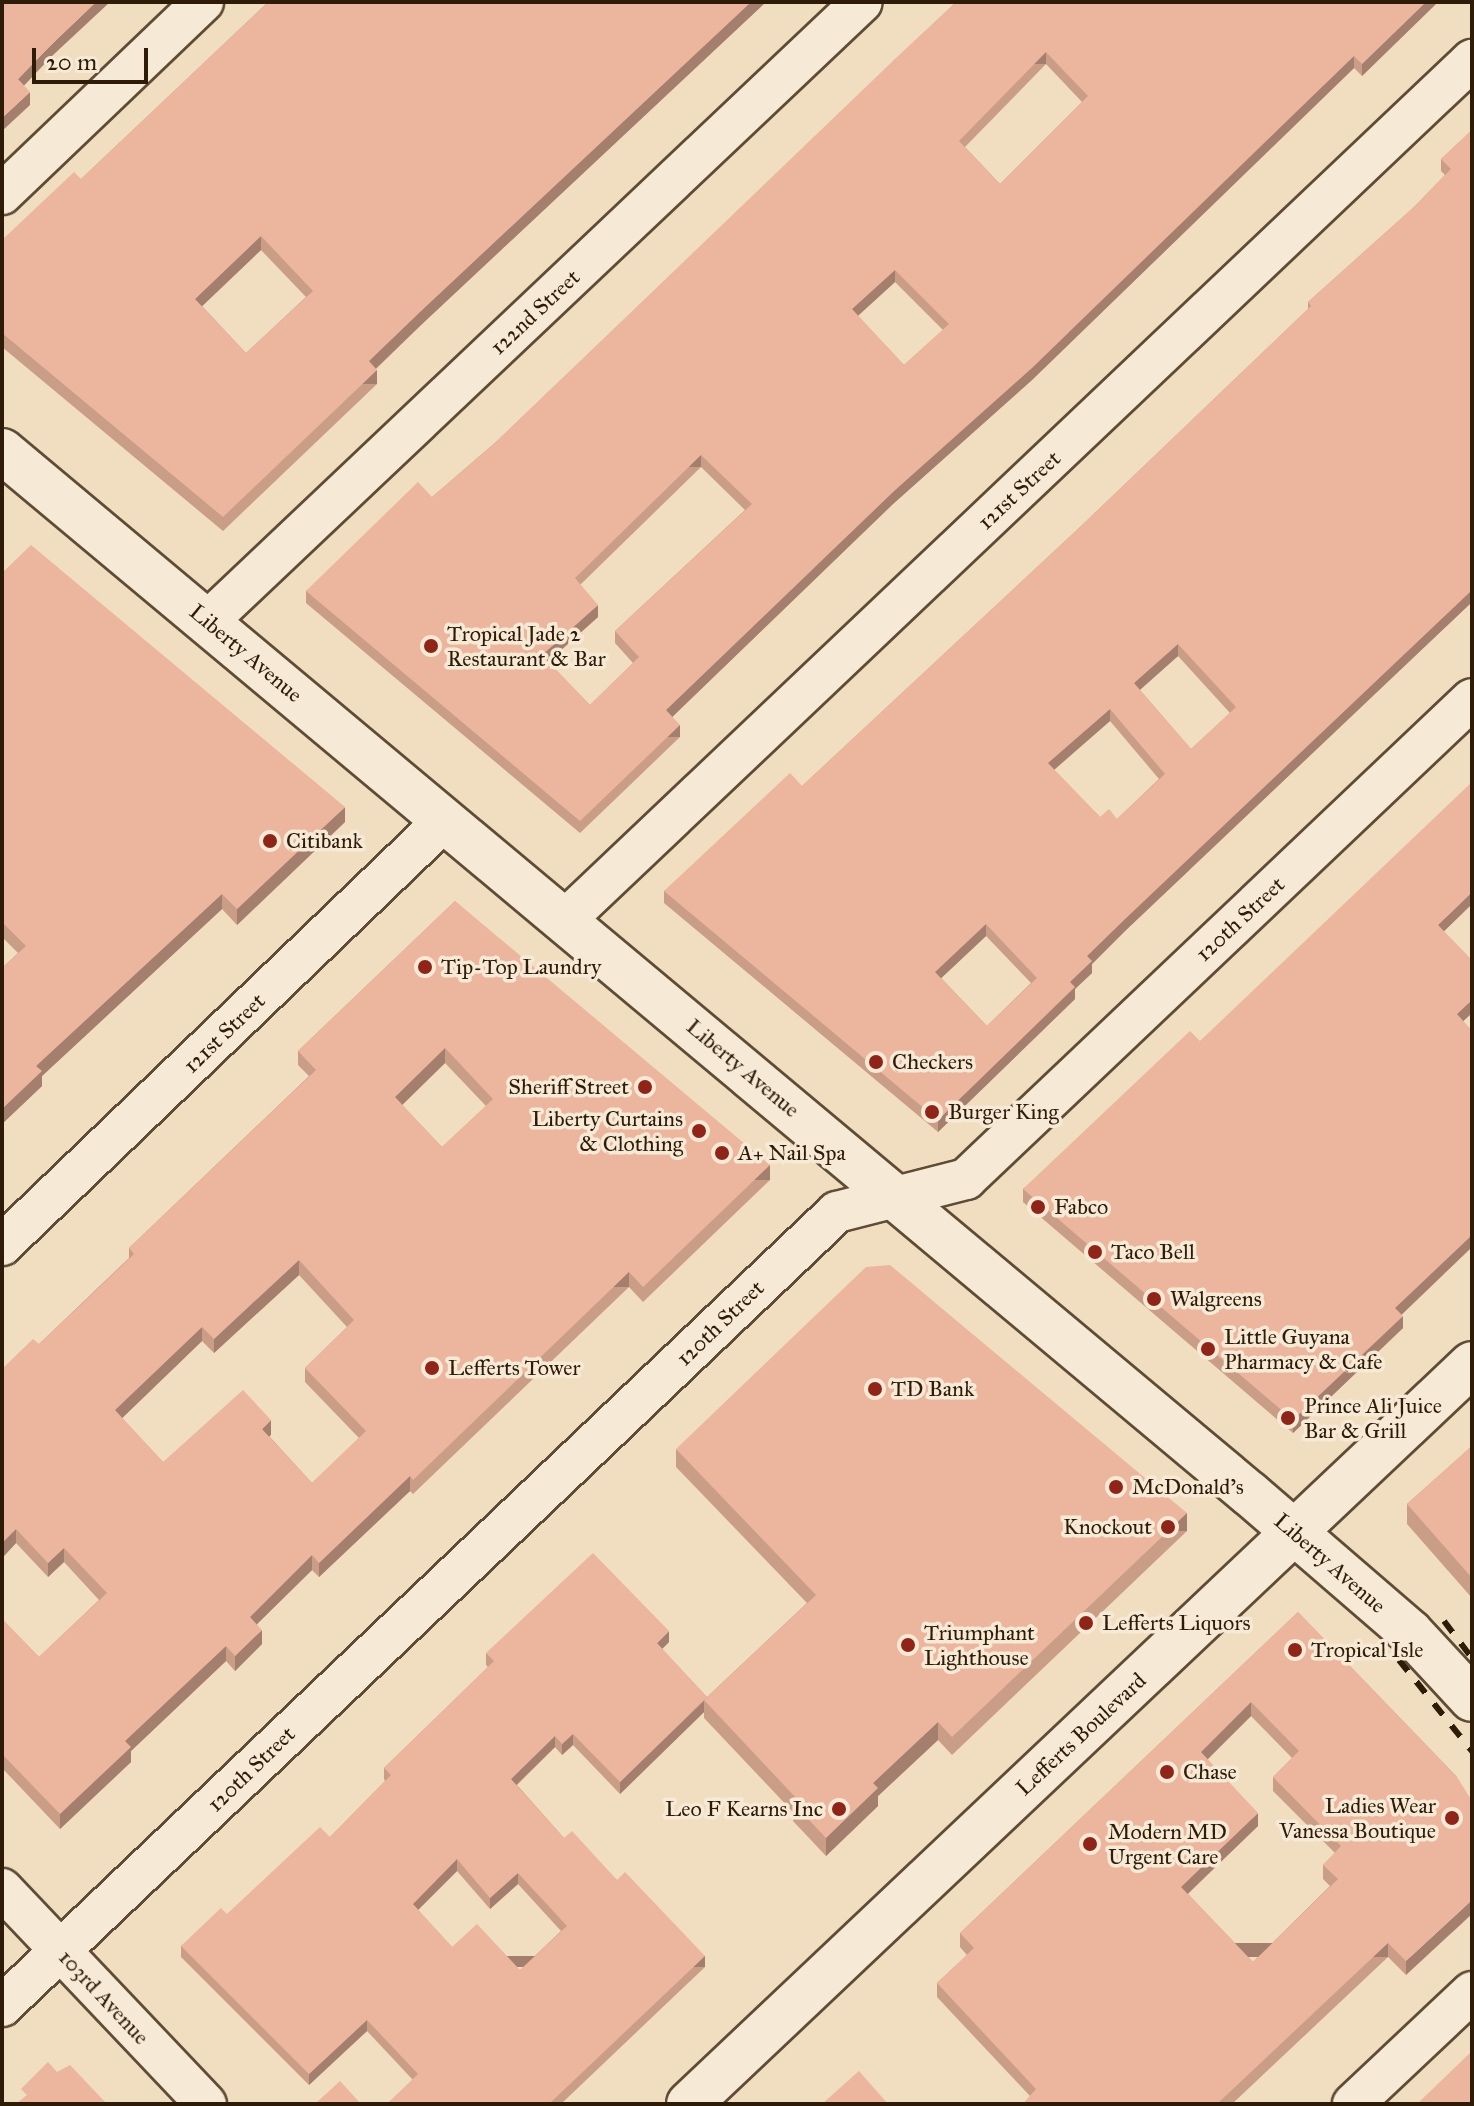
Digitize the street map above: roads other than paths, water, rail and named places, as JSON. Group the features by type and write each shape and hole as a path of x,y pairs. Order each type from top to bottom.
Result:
{"street":[{"path":"2,194 203,2"},
{"name":"122nd Street","path":"208,621 862,2"},
{"name":"121st Street","path":"565,920 1472,60"},
{"name":"Liberty Avenue","path":"9,470 208,621 897,1197 1410,1632 1472,1699"},
{"name":"120th Street","path":"2,2006 837,1212 966,1179 1472,699"},
{"name":"121st Street","path":"2,1245 445,820"},
{"name":"Lefferts Boulevard","path":"689,2104 1472,1364"},
{"name":"103rd Avenue","path":"2,1889 206,2104"},
{"path":"1353,2104 1472,1992"}],"railway":[{"path":"1444,1621 1472,1658"},
{"path":"1399,1660 1472,1751"}],"place":[{"name":"Tropical Jade 2 Restaurant & Bar","path":"431,646"},
{"name":"Citibank","path":"270,841"},
{"name":"Tip-Top Laundry","path":"425,967"},
{"name":"Checkers","path":"876,1062"},
{"name":"Sheriff Street","path":"645,1087"},
{"name":"Burger King","path":"932,1112"},
{"name":"Liberty Curtains & Clothing","path":"699,1131"},
{"name":"A+ Nail Spa","path":"722,1153"},
{"name":"Fabco","path":"1038,1207"},
{"name":"Taco Bell","path":"1095,1252"},
{"name":"Walgreens","path":"1154,1299"},
{"name":"Little Guyana Pharmacy & Cafe","path":"1208,1349"},
{"name":"Lefferts Tower","path":"432,1368"},
{"name":"TD Bank","path":"875,1389"},
{"name":"Prince Ali Juice Bar & Grill","path":"1288,1418"},
{"name":"McDonald's","path":"1116,1487"},
{"name":"Knockout","path":"1168,1527"},
{"name":"Lefferts Liquors","path":"1086,1623"},
{"name":"Triumphant Lighthouse","path":"908,1645"},
{"name":"Tropical Isle","path":"1295,1650"},
{"name":"Chase","path":"1167,1772"},
{"name":"Leo F Kearns Inc","path":"839,1809"},
{"name":"Ladies Wear Vanessa Boutique","path":"1452,1818"},
{"name":"Modern MD Urgent Care","path":"1090,1844"}]}
